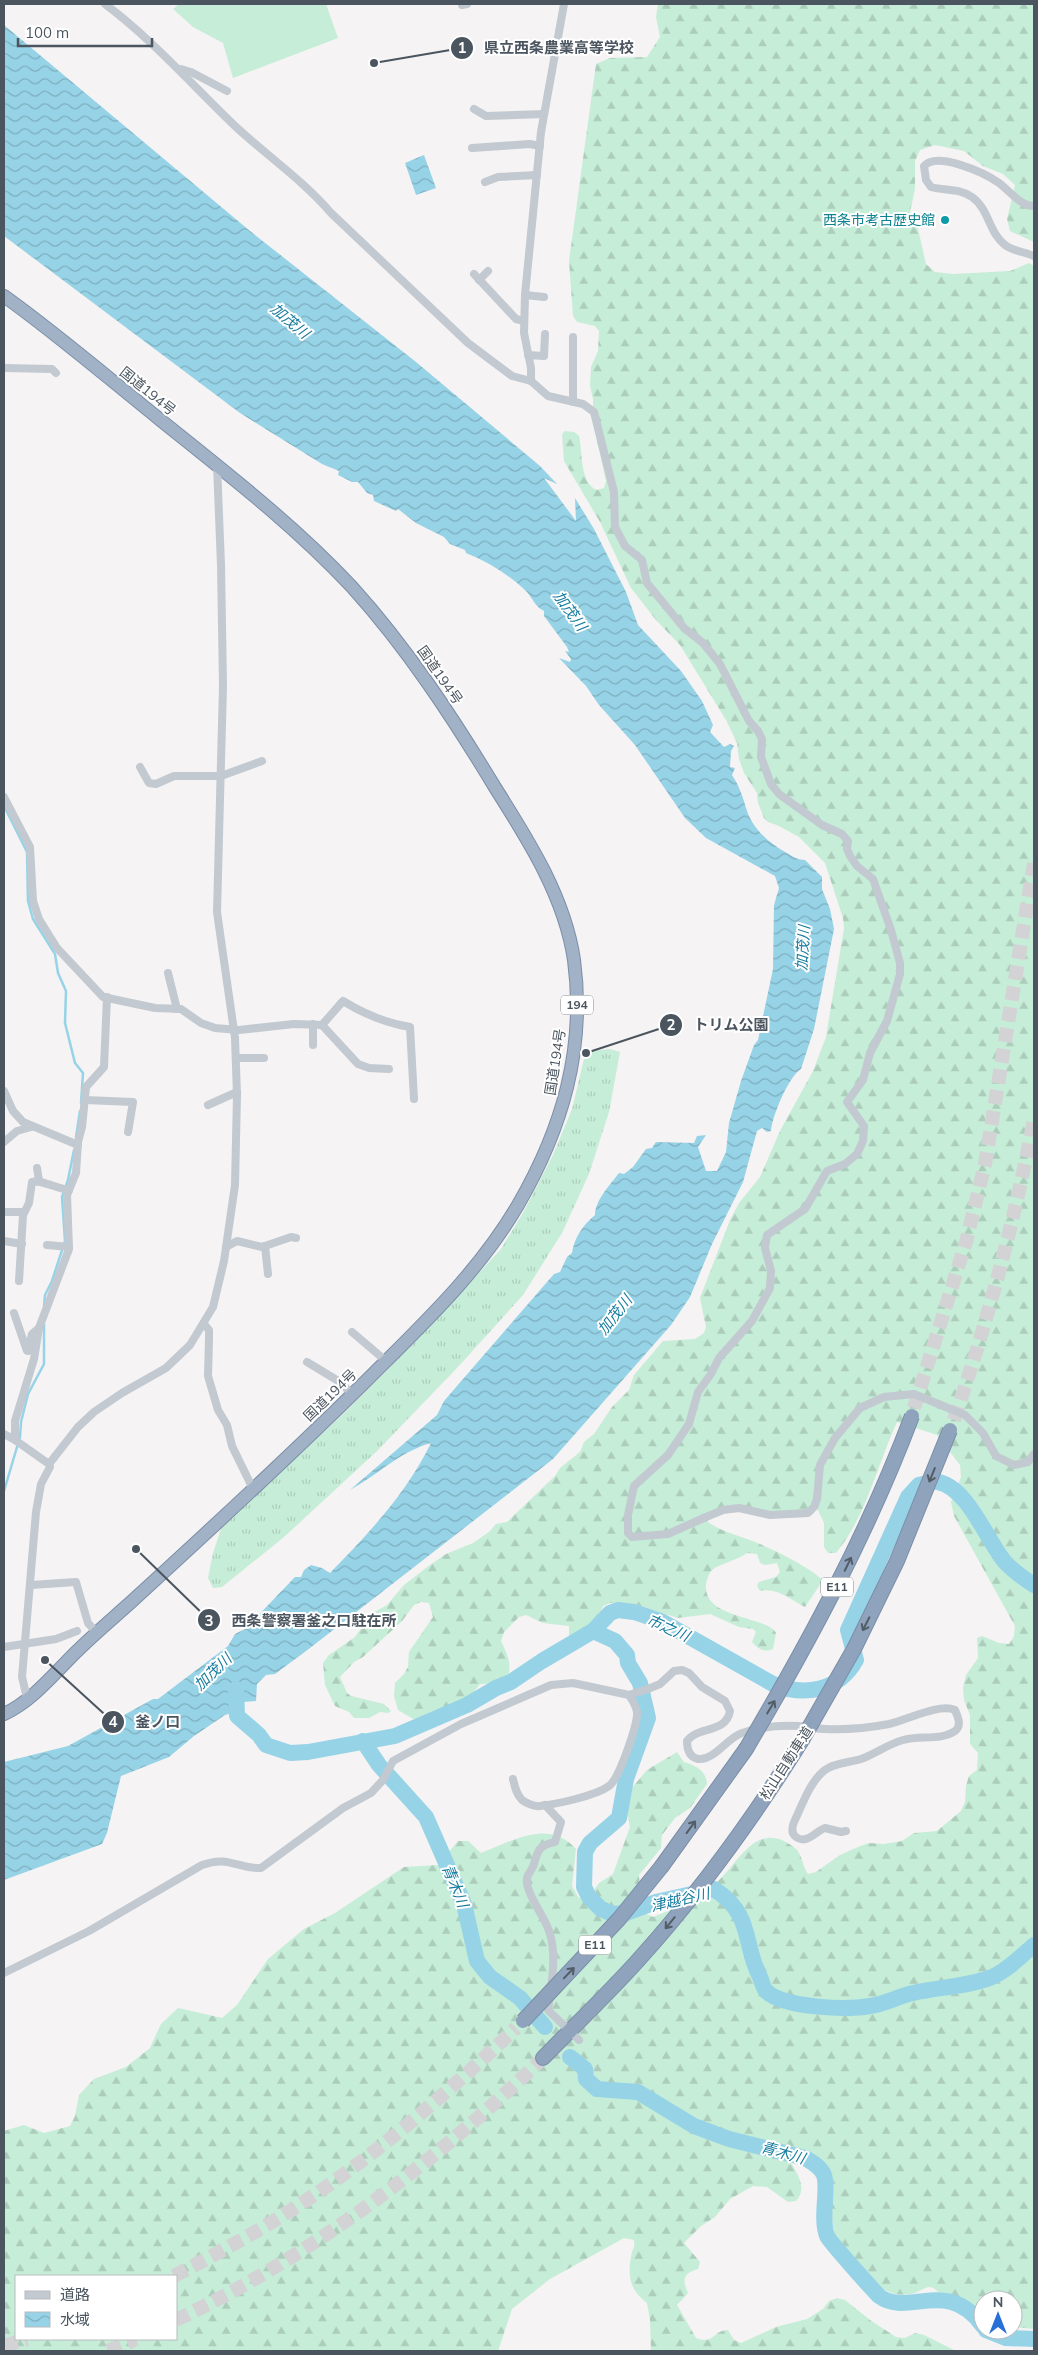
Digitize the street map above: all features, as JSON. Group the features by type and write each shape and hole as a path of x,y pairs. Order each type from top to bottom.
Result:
{"highway":[{"name":"国道194号","path":"4,296 217,465 308,542 354,590 426,678 511,813 541,867 563,914 573,956 578,997 574,1058 563,1108 545,1152 515,1210 470,1273 386,1361 253,1489 96,1632 28,1698 4,1714"},
{"name":"E11","path":"520,2024 619,1919 662,1866 746,1749 797,1663 836,1588 889,1478 913,1412"},
{"name":"松山自動車道","path":"542,2058 574,2035 607,1993 667,1927 733,1844 802,1740 854,1649 897,1562 952,1425"}],"street":[{"path":"105,4 179,68 234,125 318,197 344,226 468,343 512,376 531,381 548,396 583,404 589,408 597,419 614,492 615,527 625,546 642,560 647,583 671,614 684,628 703,643 720,664 749,720 762,739 761,757 771,784 779,794 822,825 842,834 848,841 847,849 850,856 857,866 873,879 900,963 900,974 887,1020 870,1053 863,1080 847,1102 864,1126 862,1141 857,1154 845,1164 827,1171 805,1209 768,1235 765,1248 771,1271 770,1288 766,1297 752,1321 719,1358 711,1374 698,1392 689,1424 668,1454 634,1486 628,1515 628,1533 632,1538 668,1534 715,1513 739,1508 770,1515 808,1513 814,1507 817,1499 820,1465 835,1438 860,1408 884,1397 914,1394 960,1412 976,1424 996,1456 1014,1465 1028,1462 1034,1454"},
{"path":"531,381 524,321 525,295 544,114 562,5"},
{"path":"179,68 191,72 227,91"},
{"path":"474,109 486,116 544,114"},
{"path":"472,148 530,144 540,146"},
{"path":"1034,206 1023,203 989,177 948,161 935,160 928,162 924,166 926,180 931,187 960,191 972,197 986,212 999,239 1006,245 1034,256"},
{"path":"485,182 498,177 537,175"},
{"path":"488,271 477,277 516,319 524,321"},
{"path":"525,295 544,298"},
{"path":"528,355 544,356 545,334"},
{"path":"573,337 573,402"},
{"path":"4,368 52,369 56,373"},
{"path":"28,1698 22,1677 36,1512 41,1484 50,1467 49,1464 78,1427 94,1412 174,1362 190,1345 204,1324 218,1293 226,1247 235,1185 237,1092 233,1029 217,912 223,677 217,465"},
{"path":"140,767 151,784 174,776 221,776 262,761"},
{"path":"4,797 30,847 33,901 39,919 50,939 91,986 107,997 155,1008 177,1009 189,1012 207,1026 233,1029 294,1024 322,1026 358,1064 369,1068 389,1069"},
{"path":"168,973 177,1009"},
{"path":"15,1440 15,1421 34,1359 39,1328 63,1268 69,1247 67,1211 69,1190 76,1173 86,1087 104,1067 107,997"},
{"path":"322,1026 343,1001 366,1015 396,1025 410,1026 414,1099"},
{"path":"312,1024 313,1045"},
{"path":"236,1058 264,1058"},
{"path":"4,1091 12,1111 31,1127 78,1145"},
{"path":"208,1106 237,1092"},
{"path":"85,1100 132,1102 128,1132"},
{"path":"4,1114 12,1111"},
{"path":"4,1142 17,1131 31,1127"},
{"path":"37,1168 39,1180"},
{"path":"19,1281 24,1212 29,1203 32,1182 39,1180 57,1189 69,1190"},
{"path":"4,1212 24,1212"},
{"path":"226,1247 237,1241 253,1246 265,1246 291,1237 296,1238"},
{"path":"4,1241 22,1244"},
{"path":"47,1245 69,1247"},
{"path":"265,1246 268,1274"},
{"path":"14,1313 27,1351 32,1334 39,1328"},
{"path":"204,1324 209,1330 208,1376 218,1410 227,1425 232,1446 253,1489"},
{"path":"352,1332 386,1361"},
{"path":"307,1362 340,1382 352,1394"},
{"path":"4,1434 49,1464"},
{"path":"31,1585 76,1582 88,1623 96,1632"},
{"path":"4,1646 56,1639 77,1631"},
{"path":"4,1973 89,1931 202,1865 221,1860 252,1868 261,1868 270,1864 343,1808 372,1793 383,1780 393,1761 461,1724 551,1685 561,1683 632,1694 660,1684 674,1671 682,1670 689,1673 702,1687 724,1701 730,1712 725,1722 718,1727 691,1735 687,1741 689,1752 693,1757 699,1759 707,1758 734,1736 768,1727 864,1728 889,1724 943,1708 955,1710 959,1718 959,1726 956,1731 947,1735 903,1740 862,1759 833,1766 821,1773 815,1780 794,1822 792,1829 794,1835 804,1839 825,1828 840,1832 846,1831"},
{"path":"513,1779 516,1792 523,1801 538,1807 588,1795 609,1786 613,1782 624,1759 636,1720 637,1711 632,1694"},
{"path":"545,1805 561,1822 555,1842 543,1845 537,1851 533,1867 527,1878 528,1886 550,1934 553,1964 548,2010 574,2035"}],"green space":[{"path":"179,4 326,4 338,38 233,78 223,43 193,27 173,9"},
{"path":"658,4 1034,4 1034,242 1010,231 1007,219 1015,185 1003,174 983,166 964,151 935,145 920,150 915,161 915,189 910,212 918,229 926,264 935,272 953,274 1010,271 1029,263 1034,266 1034,2329 1023,2328 1023,2290 973,2290 973,2311 931,2287 902,2295 886,2291 872,2281 845,2251 837,2239 832,2216 831,2191 826,2170 819,2162 807,2156 791,2152 788,2158 800,2179 801,2185 800,2196 796,2201 788,2202 767,2187 753,2186 730,2199 715,2217 701,2226 684,2243 700,2262 698,2269 689,2273 685,2278 688,2293 677,2305 696,2338 702,2340 711,2339 719,2332 728,2330 734,2340 741,2343 776,2327 807,2319 823,2309 829,2301 837,2298 845,2300 870,2320 896,2337 905,2338 915,2333 924,2335 956,2351 651,2351 650,2320 647,2303 636,2293 631,2281 630,2260 634,2240 624,2238 550,2279 512,2309 498,2351 4,2351 4,2131 24,2125 44,2133 70,2126 75,2116 79,2095 94,2079 126,2067 150,2048 161,2024 178,2008 222,2018 237,2005 268,1959 304,1929 335,1913 404,1867 438,1865 458,1841 468,1841 481,1853 518,1838 542,1833 554,1835 565,1840 576,1849 572,1886 579,1898 592,1893 599,1883 613,1874 630,1827 626,1805 631,1789 647,1770 677,1752 684,1762 696,1767 705,1775 707,1784 690,1808 675,1818 662,1835 661,1848 639,1875 642,1912 653,1917 703,1892 717,1882 746,1850 754,1843 763,1839 773,1838 784,1841 795,1848 808,1874 816,1872 840,1855 869,1843 884,1844 902,1841 914,1833 937,1831 961,1811 965,1802 969,1776 977,1770 978,1753 970,1744 970,1715 964,1700 963,1688 966,1675 978,1658 977,1638 982,1636 999,1643 1009,1644 1014,1636 1015,1626 954,1516 951,1502 961,1477 960,1465 937,1435 897,1422 864,1506 856,1523 836,1553 828,1553 824,1547 824,1523 817,1508 812,1506 806,1510 771,1512 739,1506 707,1514 708,1522 713,1525 781,1554 823,1580 805,1607 778,1592 760,1591 757,1586 759,1582 776,1577 780,1572 777,1563 765,1565 760,1563 757,1554 747,1553 711,1571 706,1584 708,1596 714,1604 737,1616 771,1627 776,1633 773,1649 764,1650 752,1642 756,1632 753,1629 739,1627 710,1614 678,1618 634,1604 610,1603 603,1606 592,1626 573,1640 569,1637 569,1626 543,1623 526,1615 519,1617 504,1632 501,1641 509,1664 507,1679 497,1683 480,1684 468,1699 421,1720 415,1720 398,1710 394,1696 395,1683 408,1667 409,1652 433,1617 429,1603 421,1602 414,1605 402,1621 363,1657 354,1662 340,1677 347,1693 351,1696 384,1704 391,1711 388,1713 380,1712 369,1718 354,1718 349,1712 335,1706 325,1685 323,1663 329,1655 355,1637 371,1614 387,1605 404,1585 446,1554 473,1543 489,1532 496,1524 507,1522 555,1476 560,1468 580,1452 584,1442 594,1434 612,1407 629,1390 634,1375 663,1341 695,1339 704,1333 706,1327 700,1298 730,1220 739,1203 760,1177 780,1131 813,1071 826,1037 844,928 843,918 825,863 799,837 768,822 764,818 758,803 757,793 744,773 739,759 737,743 726,720 680,645 656,620 631,588 600,522 564,461 562,434 565,431 574,432 579,436 584,474 587,481 597,490 604,488 606,481 593,423 593,399 590,386 591,367 598,351 599,331 595,326 577,322 573,316 569,261 596,64 610,58 647,57 660,37 656,17"},
{"path":"610,1049 620,1052 609,1112 589,1174 562,1233 523,1295 457,1368 376,1452 284,1537 222,1587 213,1588 208,1578 213,1553 222,1526 339,1418 414,1343 501,1249 523,1213 553,1155 572,1109 584,1059 591,1051"}],"water":[{"name":"加茂川","path":"4,25 250,231 416,362 540,466 557,484 544,478 576,521 575,498 594,529 626,592 638,625 681,671 702,701 713,725 710,732 724,747 730,744 734,746 731,751 730,767 735,768 732,775 753,824 774,845 793,857 805,860 822,877 822,889 830,909 834,929 814,1029 801,1069 791,1080 782,1097 774,1116 771,1131 767,1132 762,1128 757,1131 743,1182 712,1244 690,1297 671,1325 553,1459 310,1648 275,1674 266,1675 257,1684 256,1701 244,1702 232,1713 225,1715 194,1736 169,1757 121,1776 107,1833 102,1844 4,1880 4,1762 68,1746 153,1699 158,1699 228,1646 235,1634 245,1629 295,1577 301,1577 304,1570 311,1565 322,1568 330,1573 386,1512 410,1479 431,1443 409,1452 350,1490 437,1415 444,1401 554,1274 560,1272 567,1257 572,1253 580,1232 595,1215 600,1198 619,1173 624,1174 633,1167 646,1149 652,1148 656,1142 694,1143 697,1136 706,1135 698,1147 706,1171 717,1171 726,1152 729,1123 741,1081 754,1045 758,1040 773,969 774,905 779,888 775,876 706,838 685,818 635,745 599,705 586,686 559,658 570,662 571,659 565,651 569,652 567,647 544,616 544,611 512,579 498,569 466,553 465,550 450,544 444,537 416,523 398,509 396,511 374,501 373,495 367,493 358,482 352,482 338,475 339,471 322,464 240,413 4,236"},
{"path":"424,155 436,188 416,195 405,163"}],"waterway":[{"path":"4,806 27,852 28,901 33,919 55,954 58,973 66,991 65,1023 75,1063 83,1073 81,1103"},
{"path":"76,1137 80,1111"},
{"path":"44,1306 45,1295 52,1281 65,1241 62,1197 68,1180 74,1150"},
{"path":"4,1491 20,1437 21,1422 28,1394 44,1364 44,1324"},
{"name":"市之川","path":"236,1689 237,1716 259,1735 266,1745 290,1753 308,1752 395,1736 467,1705 496,1688 511,1682 593,1631 610,1613 618,1610 634,1612 661,1621 773,1684 797,1690 820,1688 840,1679 856,1660 848,1630 908,1497 919,1485 934,1482 948,1486 958,1494 976,1515 1004,1561 1034,1585"},
{"name":"津越谷川","path":"593,1631 615,1641 627,1655 628,1663 640,1683 648,1718 626,1779 619,1818 590,1843 585,1852 584,1887 589,1897 601,1909 613,1914 626,1913 656,1902 714,1889 736,1909 745,1930 754,1964 766,1991 774,1997 786,2001 816,2006 846,2008 870,2006 913,1993 982,1980 1003,1971 1034,1945"},
{"name":"青木川","path":"363,1741 379,1765 426,1817 464,1904 477,1961 490,1977 520,1998 545,2027"},
{"name":"青木川","path":"570,2057 585,2069 586,2079 597,2089 638,2092 694,2126 729,2139 805,2158 813,2163 819,2167 824,2175 826,2188 824,2220 827,2236 879,2296 890,2302 902,2303 942,2300 956,2303 973,2315"},
{"name":"青木川","path":"1023,2339 1034,2339"}],"tunnel":[{"path":"914,1408 966,1242 985,1164 1034,863"},
{"path":"954,1420 999,1271 1018,1196 1034,1119"},
{"path":"176,2275 278,2218 352,2168 436,2101 516,2028"},
{"path":"178,2319 276,2267 370,2204 459,2134 543,2058"},
{"path":"4,2346 24,2340"},
{"path":"108,2351 134,2340"}],"place":[{"name":"県立西条農業高等学校","path":"374,63"},
{"name":"西条市考古歴史館","path":"945,220"},
{"name":"トリム公園","path":"586,1053"},
{"name":"西条警察署釜之口駐在所","path":"136,1549"},
{"name":"釜ノ口","path":"45,1660"}]}
